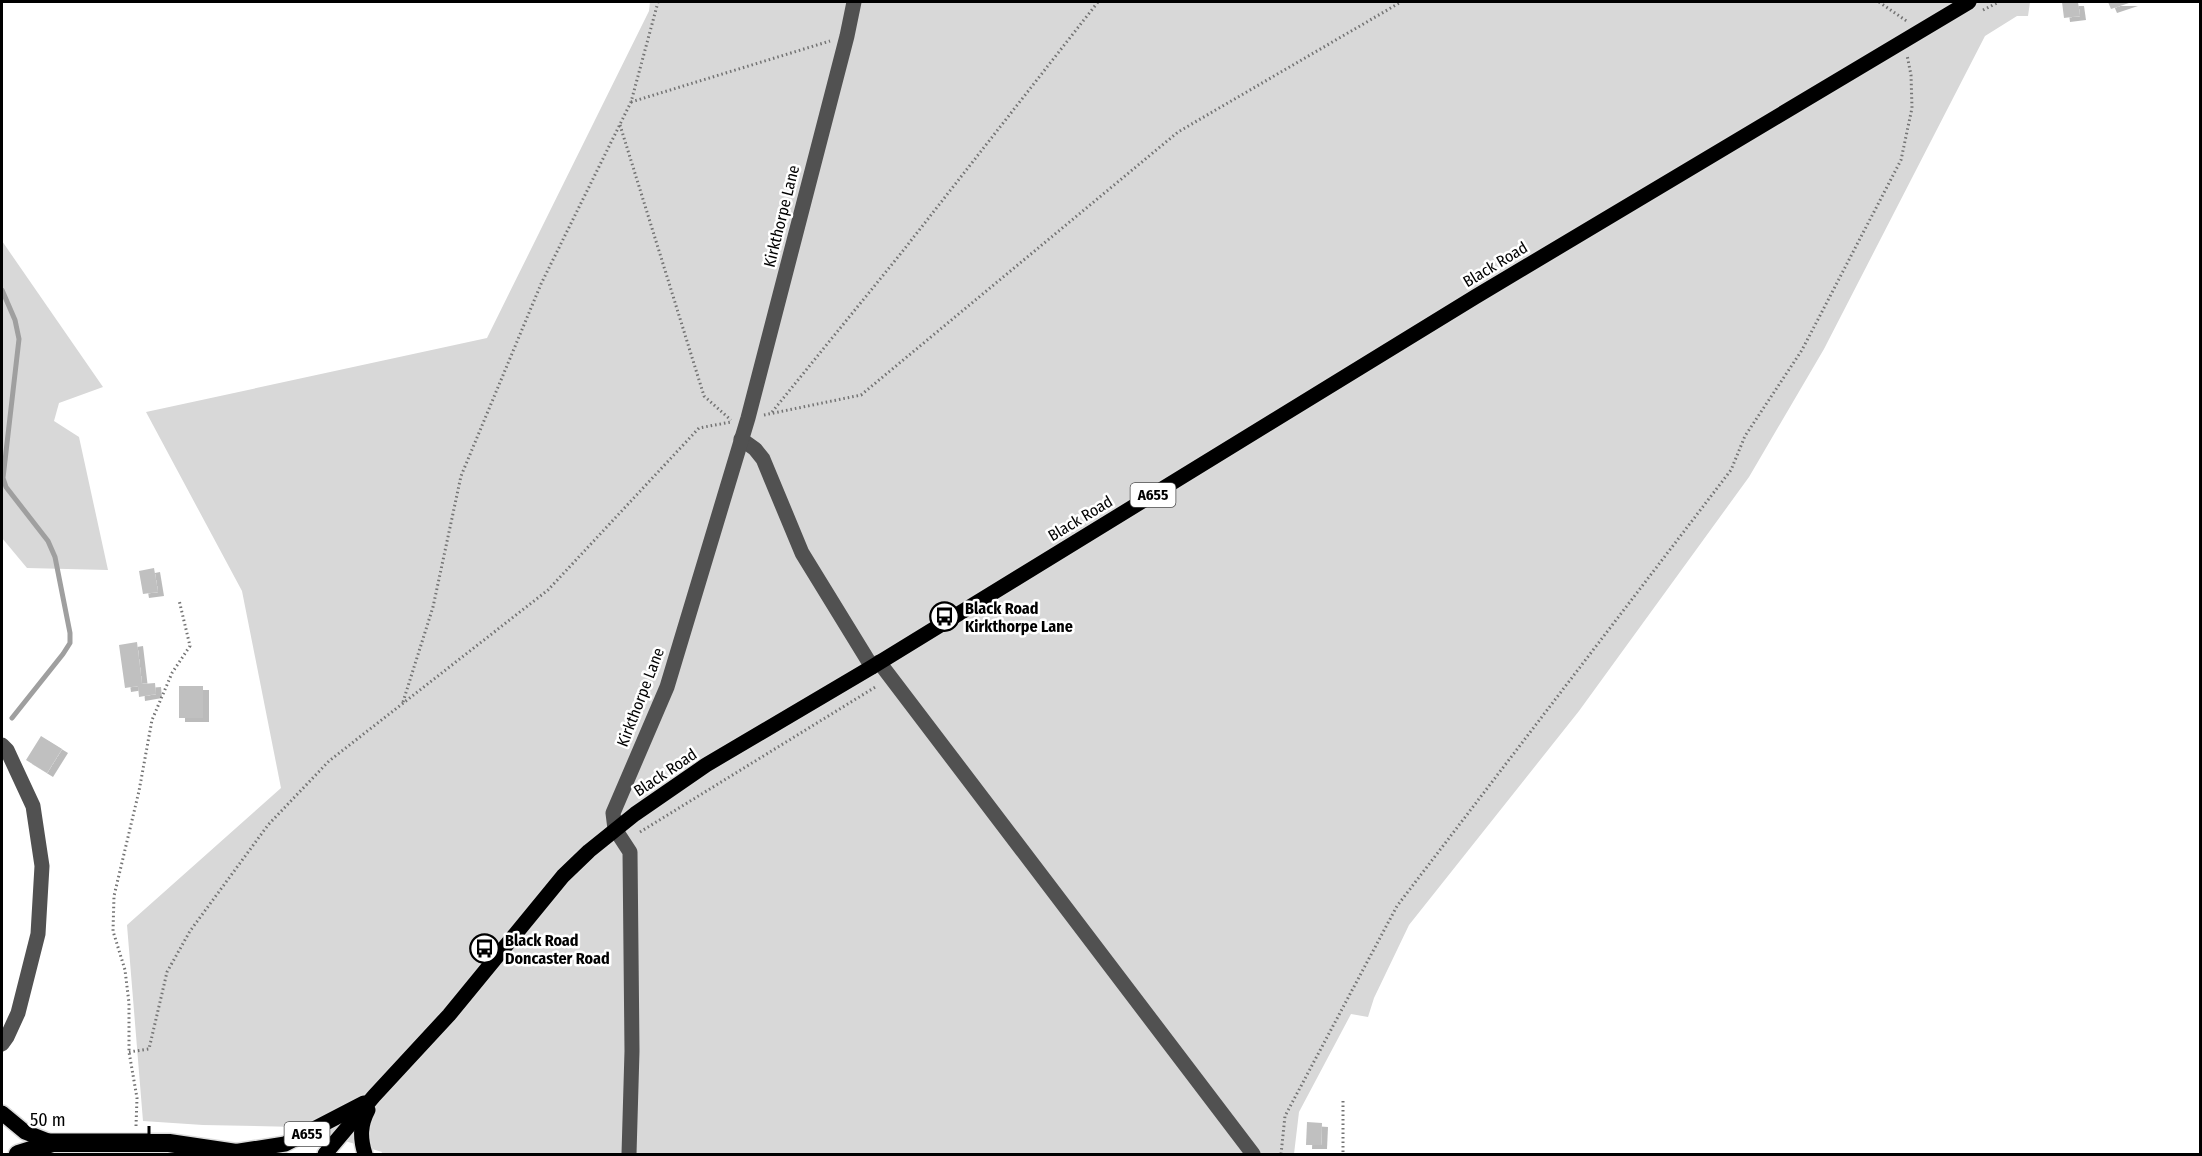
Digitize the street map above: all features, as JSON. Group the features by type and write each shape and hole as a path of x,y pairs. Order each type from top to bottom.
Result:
{"highway":[{"path":"18,1155 52,1143 169,1143 238,1153"},
{"path":"137,1144 155,1155"}],"main road":[{"name":"Black Road","path":"325,1155 374,1096 449,1015 563,876 589,850 620,835 706,765 1475,297 1905,46 1919,30 1975,6"},
{"name":"Black Road","path":"238,1153 285,1144 374,1096"},
{"name":"Black Road","path":"365,1155 361,1143 361,1129 374,1096"},
{"path":"2,1113 25,1132 52,1143"}],"street":[{"name":"Kirkthorpe Lane","path":"630,1155 632,1051 630,852 613,821 613,813 667,687 748,418 854,2"},
{"path":"741,439 755,449 763,459 802,553 875,664 890,678 1253,1155"},
{"path":"2,745 7,750 33,806 42,866 38,934 18,1013 8,1037 2,1044"}],"path":[{"path":"403,704 433,606 461,476 541,284 631,102 658,2"},
{"path":"771,413 902,252 1098,2"},
{"path":"748,418 861,395 1178,132 1401,2"},
{"path":"1879,2 1919,30"},
{"path":"1975,6 1999,2"},
{"path":"631,102 847,36"},
{"path":"1897,60 1905,46"},
{"path":"1281,1155 1285,1116 1397,906 1731,470 1745,436 1802,350 1901,159 1912,108 1911,75 1905,46"},
{"path":"129,1052 149,1049 167,972 190,931 268,825 329,761 548,590 699,428 733,421 704,396 619,124"},
{"path":"136,1126 137,1098 129,1052 129,1003 125,970 113,932 114,896 139,791 152,720 172,673 190,646 179,600"},
{"path":"620,835 890,678"},
{"path":"1343,1101 1343,1155"}],"shaded area":[{"path":"650,2 2030,2 2028,16 2017,16 1985,36 1824,349 1749,477 1579,711 1409,925 1374,998 1368,1017 1351,1014 1299,1112 1294,1154 381,1154 382,1152 298,1127 143,1121 127,925 281,788 242,591 146,412 487,338 649,11"},
{"path":"2,241 103,387 59,403 54,421 79,437 108,570 27,568 2,538"}],"building":[{"path":"2062,2 2078,2 2080,16 2064,18"},
{"path":"2108,2 2132,2 2111,9"},
{"path":"154,568 158,592 143,594 139,571"},
{"path":"137,642 142,684 155,683 156,694 139,697 138,686 125,688 119,645"},
{"path":"179,686 203,686 203,718 179,718"},
{"path":"41,736 62,749 47,773 26,760"},
{"path":"1307,1122 1322,1123 1321,1145 1306,1145"}],"waterway":[{"path":"2,290 15,320 19,339 3,478 6,487 48,541 55,557 70,633 70,643 63,654 12,718"}],"place":[{"name":"Black Road Kirkthorpe Lane","path":"944,617"},
{"name":"Black Road Doncaster Road","path":"484,949"}]}
